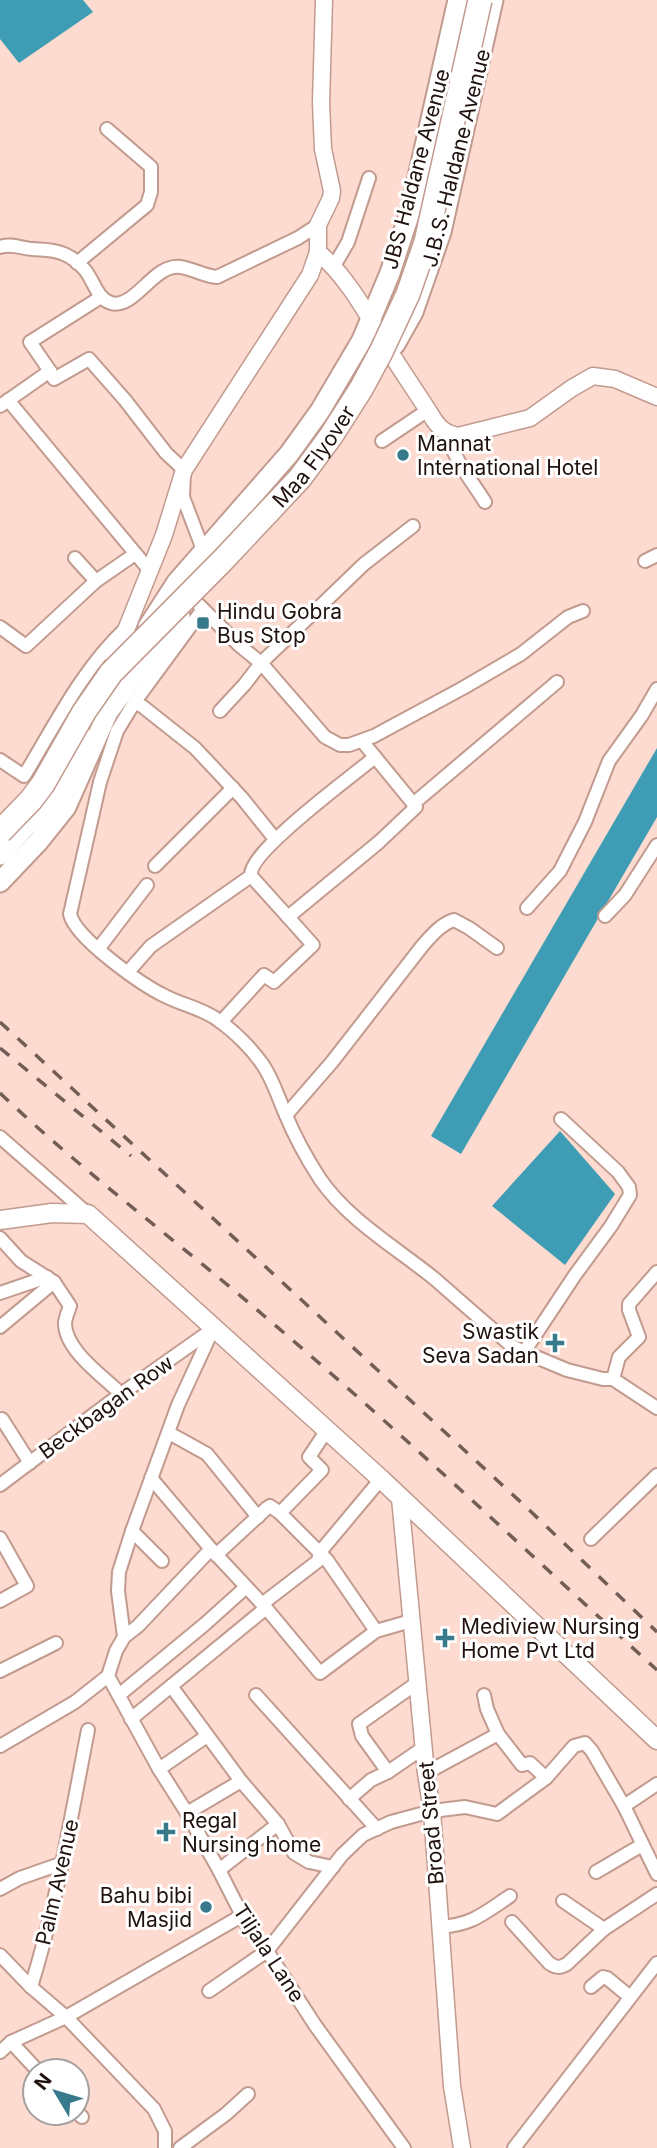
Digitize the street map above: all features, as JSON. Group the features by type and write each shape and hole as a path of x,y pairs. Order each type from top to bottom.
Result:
{"highway":[{"name":"Maa Flyover","path":"0,814 25,787 90,678 268,494 330,414 355,371 378,326 406,257 419,215 467,0"},
{"name":"Maa Flyover","path":"0,832 43,784 84,712 111,673 300,478 361,389 382,352 408,294 426,242 480,0"}],"main road":[{"name":"JBS Haldane Avenue","path":"0,882 38,842 66,807 101,710 105,687 177,582 289,454 320,411 372,320 410,212 458,0"},
{"name":"J.B.S. Haldane Avenue","path":"0,855 49,801 101,710 158,643 199,604 223,572 293,500 314,473 338,440 390,353 413,312 441,232 493,0"},
{"path":"0,1220 52,1213 88,1214 381,1479 657,1740"}],"street":[{"path":"105,687 164,535 184,470 310,275 318,252 318,225 332,191 323,149 324,0"},
{"path":"77,263 147,205 151,192 151,167 107,129"},
{"path":"334,266 348,242 369,178"},
{"path":"1,243 31,249 50,249 64,254 85,269 101,297 109,303 118,304 127,302 168,268 180,267 207,276 217,276 298,238 318,225"},
{"path":"318,252 334,266 372,320 390,353 428,410 448,434 458,436 530,418 593,376 615,379 657,397"},
{"path":"101,297 30,342 54,379 89,359 166,453 184,470 183,497 203,553 223,572"},
{"path":"50,371 4,403 150,571"},
{"path":"382,441 428,410"},
{"path":"448,434 450,444 485,502"},
{"path":"220,711 246,684 261,663 364,564 413,526"},
{"path":"0,627 26,646 96,581 135,554"},
{"path":"645,561 657,555"},
{"path":"75,558 96,581"},
{"path":"177,582 232,638 261,663 325,737 340,745 362,741 503,666 568,617 583,611"},
{"path":"199,604 117,731 100,782 70,914 72,922 128,972 162,995 201,1010 221,1023 262,1064 321,1179 365,1225 436,1280 486,1325 524,1352 567,1370 613,1379 657,1408"},
{"path":"0,760 24,776 83,677 106,647 127,627"},
{"path":"413,804 557,682"},
{"path":"527,908 560,871 585,822 609,761 657,689"},
{"path":"134,703 142,706 195,748 233,788 275,839"},
{"path":"288,917 379,842 416,807 362,741"},
{"path":"221,1023 264,975 274,982 313,945 251,876 253,864 275,839 375,757"},
{"path":"155,866 233,788"},
{"path":"605,916 625,895 657,845"},
{"path":"128,972 151,946 251,876"},
{"path":"99,948 146,886"},
{"path":"286,1115 332,1062 423,945 447,922 454,920 497,948"},
{"path":"524,1352 630,1195 629,1187 618,1172 561,1119"},
{"path":"0,1137 88,1214"},
{"path":"0,1153 14,1149"},
{"path":"0,1238 21,1261 50,1280 70,1306 65,1321 72,1347 121,1394"},
{"path":"613,1379 619,1357 639,1337 629,1304 657,1272"},
{"path":"0,1293 50,1280"},
{"path":"0,1327 50,1280"},
{"path":"124,1637 118,1591 119,1572 178,1405 213,1329"},
{"name":"Beckbagan Row","path":"0,1485 213,1329"},
{"path":"2,1419 30,1463"},
{"path":"280,1513 322,1470 309,1457 327,1430"},
{"path":"169,1433 207,1454 258,1517"},
{"path":"591,1539 657,1475"},
{"path":"151,1478 320,1673 376,1630 411,1621"},
{"path":"131,1718 318,1561 320,1552 381,1479"},
{"name":"Broad Street","path":"400,1498 426,1773 432,1811 452,2086 462,2148"},
{"path":"0,1746 75,1702 108,1676 124,1637 213,1552 270,1506 320,1552 376,1630"},
{"path":"132,1531 162,1561"},
{"path":"0,1538 27,1586 0,1601"},
{"path":"119,1695 245,1588"},
{"path":"0,1671 56,1643"},
{"name":"Tiljala Lane","path":"108,1676 219,1870 249,1929 404,2148"},
{"path":"388,1772 362,1735 359,1724 418,1683"},
{"path":"171,1685 241,1781 278,1824 294,1853 309,1862 333,1867"},
{"path":"256,1695 377,1829"},
{"path":"484,1695 498,1734 522,1765 530,1763 546,1779"},
{"name":"Palm Avenue","path":"31,1987 63,1863 88,1730"},
{"path":"426,1773 498,1734"},
{"path":"159,1769 207,1736"},
{"path":"209,1991 267,1951 333,1867 363,1835 391,1822 432,1811 465,1807 497,1814 546,1779 574,1746 585,1743 624,1805 657,1874"},
{"path":"349,1799 371,1780 424,1748"},
{"path":"187,1813 241,1781"},
{"path":"624,1805 657,1784"},
{"path":"219,1870 278,1824"},
{"path":"596,1872 642,1845"},
{"path":"0,1889 20,1878 63,1863"},
{"path":"512,1922 549,1963 561,1967 604,1929 657,1894"},
{"path":"439,1927 460,1926 480,1917 510,1896"},
{"path":"563,1901 604,1929"},
{"path":"0,2052 11,2042 66,2017 243,1915"},
{"path":"0,1955 66,2017 154,2109 164,2131 165,2148"},
{"path":"514,2148 657,1963"},
{"path":"591,1987 603,1977 607,1978 630,1997"},
{"path":"11,2042 25,2057"},
{"path":"180,2148 248,2094"}],"water":[{"path":"0,0 83,0 93,12 19,63 0,39"},
{"path":"657,748 657,817 461,1154 431,1136"},
{"path":"560,1131 615,1194 565,1265 492,1206"}],"railway":[{"path":"0,1022 525,1506 657,1632"},
{"path":"0,1048 131,1156"},
{"path":"0,1093 97,1178 313,1358 657,1670"}],"place":[{"name":"Mannat International Hotel","path":"403,455"},
{"name":"Hindu Gobra Bus Stop","path":"203,623"},
{"name":"Swastik Seva Sadan","path":"555,1343"},
{"name":"Mediview Nursing Home Pvt Ltd","path":"445,1638"},
{"name":"Regal Nursing home","path":"166,1832"},
{"name":"Bahu bibi Masjid","path":"206,1907"}]}
